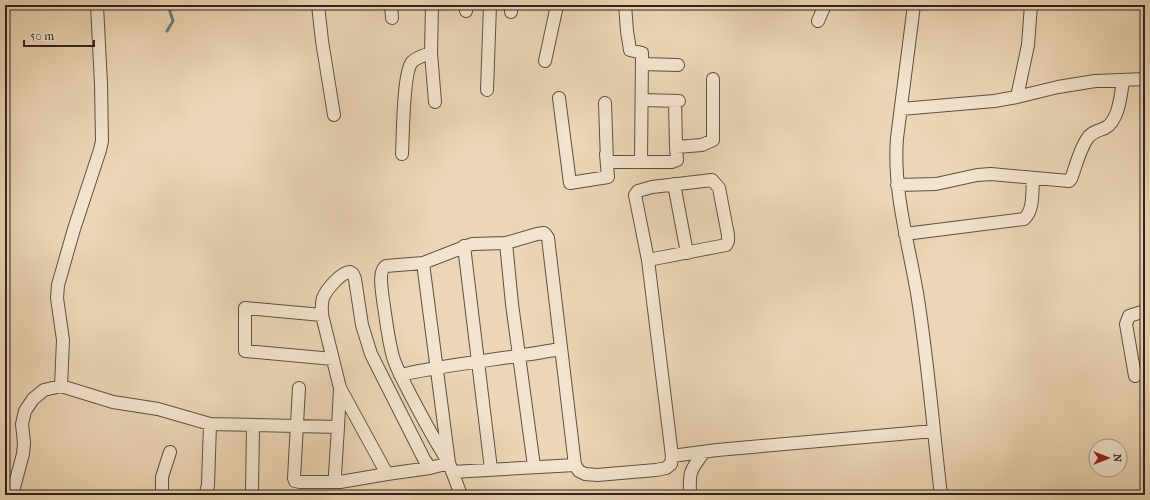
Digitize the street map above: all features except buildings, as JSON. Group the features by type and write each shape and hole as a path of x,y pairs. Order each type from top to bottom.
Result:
{"street":[{"path":"61,386 63,340 57,298 58,285 66,252 102,141 97,5"},
{"path":"318,5 322,41 334,115"},
{"path":"391,5 392,18"},
{"path":"432,5 431,53 435,102"},
{"path":"487,90 490,5"},
{"path":"545,61 556,5"},
{"path":"626,5 627,32 630,50 642,52 641,162"},
{"path":"818,21 825,5"},
{"path":"914,5 897,138 897,185 917,294 941,495"},
{"path":"1017,97 1028,45 1031,5"},
{"path":"402,154 406,82 410,65 415,60 431,53"},
{"path":"642,64 678,65"},
{"path":"901,109 967,104 1017,97 1078,83 1145,79"},
{"path":"676,147 702,145 713,140 713,80"},
{"path":"897,185 936,184 977,175 992,174 1064,182 1071,180 1078,158 1087,138 1094,132 1106,128 1113,121 1118,107 1123,80"},
{"path":"559,98 570,183 608,177 608,162 601,104"},
{"path":"608,162 672,162 676,160 677,101 642,100"},
{"path":"905,234 1024,219 1028,216 1030,209 1033,178"},
{"path":"460,495 444,467 435,442 400,375 393,357 382,291 381,271 383,267 423,263 472,244 506,243 540,233 546,235 548,238 575,465 579,471 586,474 597,475 656,470 666,468 671,464 672,456 648,260 635,195 638,191 652,187 712,180 719,188 728,235 726,245 687,254 648,260"},
{"path":"674,184 687,254"},
{"path":"506,243 512,304 534,466"},
{"path":"464,246 491,469"},
{"path":"423,263 436,367 444,467"},
{"path":"387,474 340,388 322,315 323,298 339,277 344,273 350,272 353,274 362,325 371,354 424,459 444,467"},
{"path":"322,315 244,308 245,351 333,359"},
{"path":"1135,376 1126,324 1128,316 1145,311"},
{"path":"400,375 436,367 560,349"},
{"path":"12,495 23,454 24,443 22,424 25,411 33,399 44,390 61,386 113,402 158,410 210,424 338,427"},
{"path":"299,388 296,426 295,481 340,482 387,474 444,467 491,469 575,465"},
{"path":"340,388 335,474 337,481 340,482"},
{"path":"204,495 208,485 210,424"},
{"path":"252,490 253,426"},
{"path":"672,456 934,431"},
{"path":"162,495 162,477 170,452"},
{"path":"690,495 689,479 691,469 704,452"}],"waterway":[{"path":"167,31 173,21 168,5"}]}
